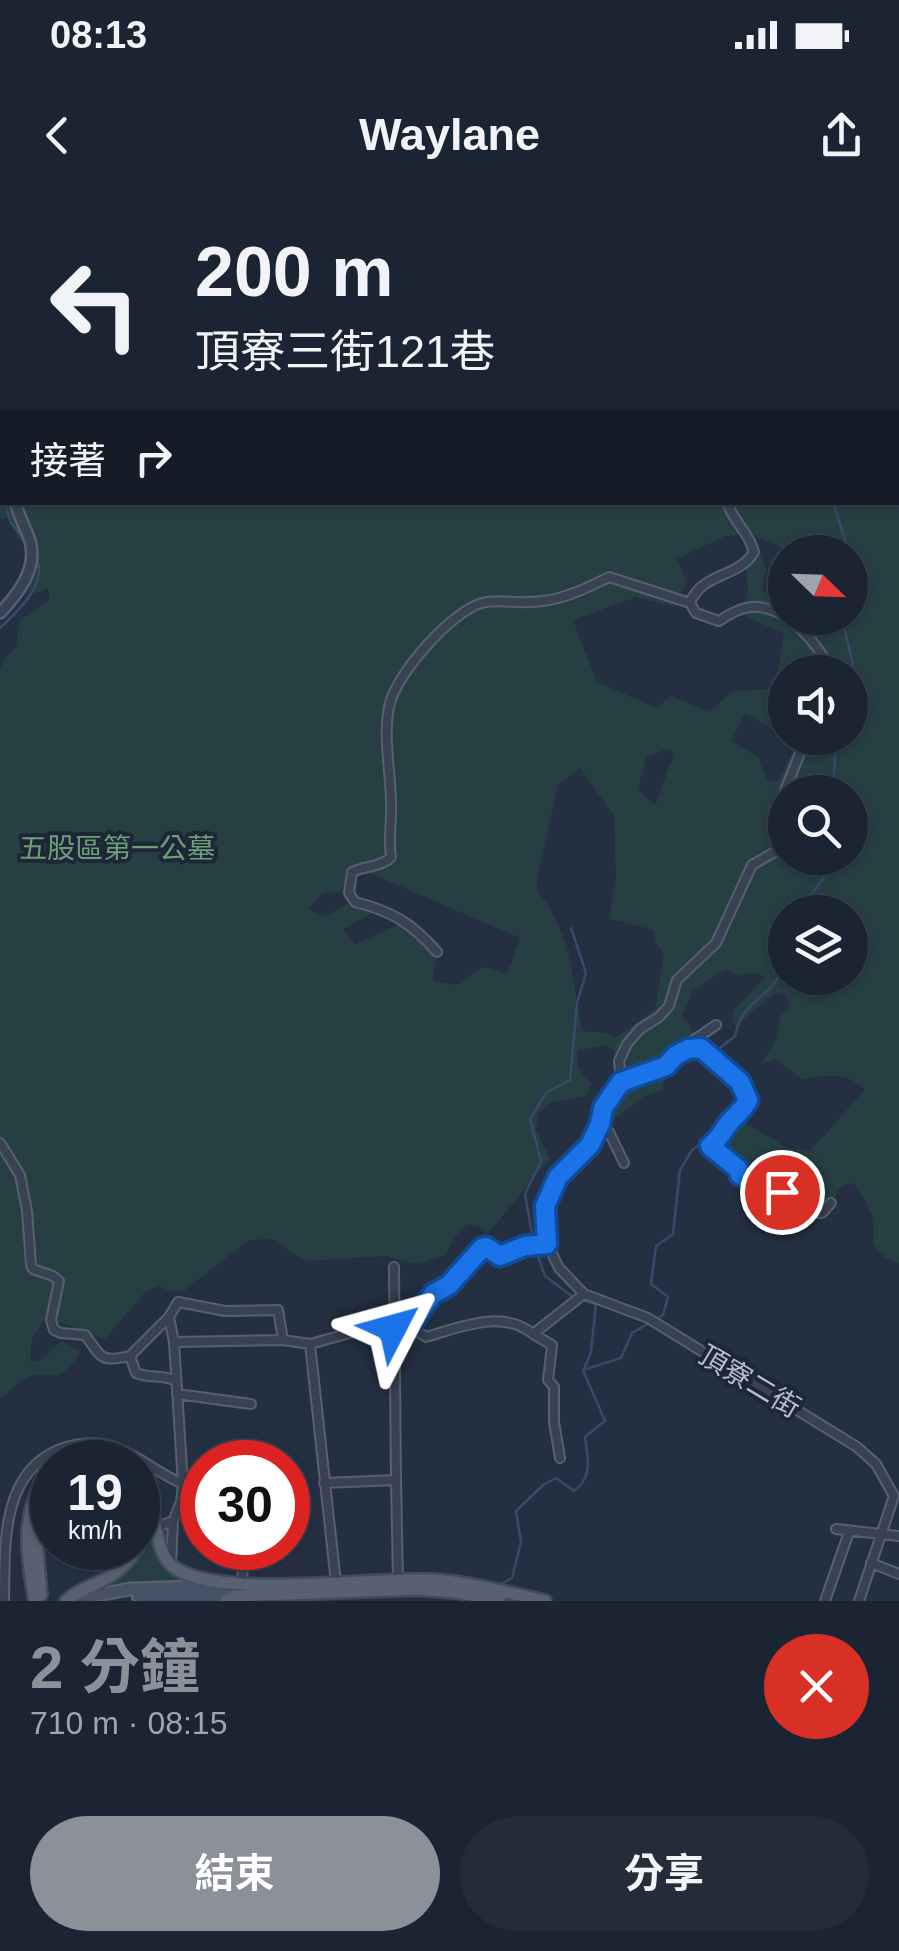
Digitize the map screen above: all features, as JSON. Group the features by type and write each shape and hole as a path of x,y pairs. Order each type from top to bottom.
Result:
{"main road":[{"path":"30,1519 30,1563"},
{"path":"160,1544 172,1566 190,1578 223,1586 234,1595 273,1598 398,1580 545,1601"},
{"path":"32,1570 38,1600"},
{"path":"38,1570 38,1600"},
{"path":"67,1601 119,1570"},
{"path":"67,1601 130,1589 223,1586"},
{"path":"98,1601 131,1596 234,1595 336,1588 463,1590 500,1601"}],"street":[{"path":"0,613 16,596 33,562 31,542 15,505"},
{"path":"690,603 695,591 708,580 749,561 754,552 743,528 731,517 728,505"},
{"path":"437,952 421,934 386,909 355,902 348,894 352,872 391,857 390,704 402,679 443,626 480,603 554,600 609,577 690,603 696,613 719,621 754,604 768,610"},
{"path":"808,635 824,655"},
{"path":"621,1082 620,1061 627,1044 669,1006 677,980 716,943 752,864 768,855"},
{"path":"676,1055 678,1049 716,1025"},
{"path":"590,1145 603,1108 621,1082 666,1066 688,1049 701,1048 740,1082 748,1100 742,1114 710,1146 740,1175 782,1192 813,1213 822,1212 831,1203"},
{"path":"533,1334 584,1294 559,1268 544,1244 545,1206 558,1177 600,1134 609,1132 624,1163"},
{"path":"0,1143 20,1175 28,1211 33,1270 59,1281 51,1320 54,1330 85,1336 94,1353 110,1360 130,1356 169,1318 178,1302 224,1312 278,1310 283,1340"},
{"path":"410,1326 433,1294 449,1285 482,1248 500,1256 525,1246 544,1244"},
{"path":"394,1268 398,1580"},
{"name":"頂寮二街","path":"584,1294 648,1318 858,1447 876,1464 894,1496 881,1534"},
{"path":"169,1318 180,1440"},
{"path":"174,1342 283,1340 310,1344 350,1333 410,1326 426,1336 476,1323 519,1322 552,1345 548,1380 554,1387 560,1458"},
{"path":"310,1344 336,1588"},
{"path":"130,1356 136,1373 176,1380"},
{"path":"177,1394 251,1404"},
{"path":"4,1601 6,1544 14,1496 24,1477 50,1454 68,1446 104,1444 180,1482"},
{"path":"324,1483 396,1480"},
{"path":"172,1566 172,1521 180,1504"},
{"path":"160,1525 172,1521"},
{"path":"836,1530 899,1536"},
{"path":"822,1600 849,1532"},
{"path":"859,1601 881,1534"},
{"path":"871,1563 899,1574"},
{"path":"234,1595 240,1570"}],"green space":[{"name":"五股區第一公墓","path":"0,505 899,505 899,1263 884,1257 873,1244 870,1211 853,1183 841,1186 828,1209 823,1209 756,1178 760,1168 756,1164 734,1162 719,1145 718,1139 740,1120 788,1148 810,1151 865,1090 843,1076 802,1079 775,1059 761,1064 776,1040 780,1017 791,1005 786,995 868,995 868,895 768,895 768,995 772,995 735,1027 732,1012 765,977 755,972 740,976 725,969 693,991 682,1015 694,1033 669,1060 662,1090 647,1095 599,1130 592,1123 596,1100 617,1089 614,1049 604,1045 578,1051 580,1070 592,1083 585,1097 552,1102 538,1113 536,1130 550,1159 486,1234 478,1226 468,1225 456,1235 445,1255 418,1264 385,1256 306,1261 271,1239 249,1240 185,1290 173,1292 158,1286 145,1292 105,1339 44,1320 32,1339 30,1361 41,1361 61,1341 80,1352 66,1371 26,1378 0,1399 0,669 16,647 20,619 50,600 48,588 27,597 38,553 19,539 8,518 0,519","holes":["667,749 674,753 655,806 638,789 646,757","580,768 614,816 616,880 609,919 654,930 656,944 664,954 655,1009 614,1039 607,1033 582,1031 564,939 537,891 558,785","354,866 520,938 507,974 483,967 456,985 433,980 436,951 398,925 355,944 343,929 371,914 347,904 325,917 308,909 323,893 351,892"]},
{"path":"750,545 759,548 766,569 762,591 768,592 768,626 742,615 748,588 745,551"},
{"path":"160,1549 180,1570 201,1583 129,1583 99,1587 123,1570 160,1570"}],"waterway":[{"path":"5,505 11,523 27,544"},
{"path":"834,505 844,535"},
{"path":"0,628 36,585 39,565 35,555"},
{"path":"846,635 851,655"},
{"path":"834,775 835,755"},
{"path":"811,895 825,875"},
{"path":"571,928 586,973 577,1003 570,1080 547,1092 530,1119 541,1161 525,1194 534,1245 545,1276 574,1298"},
{"path":"714,1057 735,1036 746,1011 768,990"},
{"path":"500,1585 512,1578 521,1542 516,1511 556,1478 574,1491 587,1474 585,1437 605,1421 583,1370 621,1358 632,1333 663,1315 668,1297 651,1284 656,1246 673,1234 680,1170 692,1150 714,1135 740,1099 714,1065"},
{"path":"581,1300 596,1304 591,1352 584,1369"}],"route":[{"path":"393,1328 410,1326 433,1294 449,1285 482,1248 500,1256 525,1246 547,1244 545,1206 558,1177 590,1145 603,1108 621,1082 655,1072 688,1049 701,1048 712,1055 740,1082 748,1100 742,1114 710,1146 740,1175 782,1192"}]}
